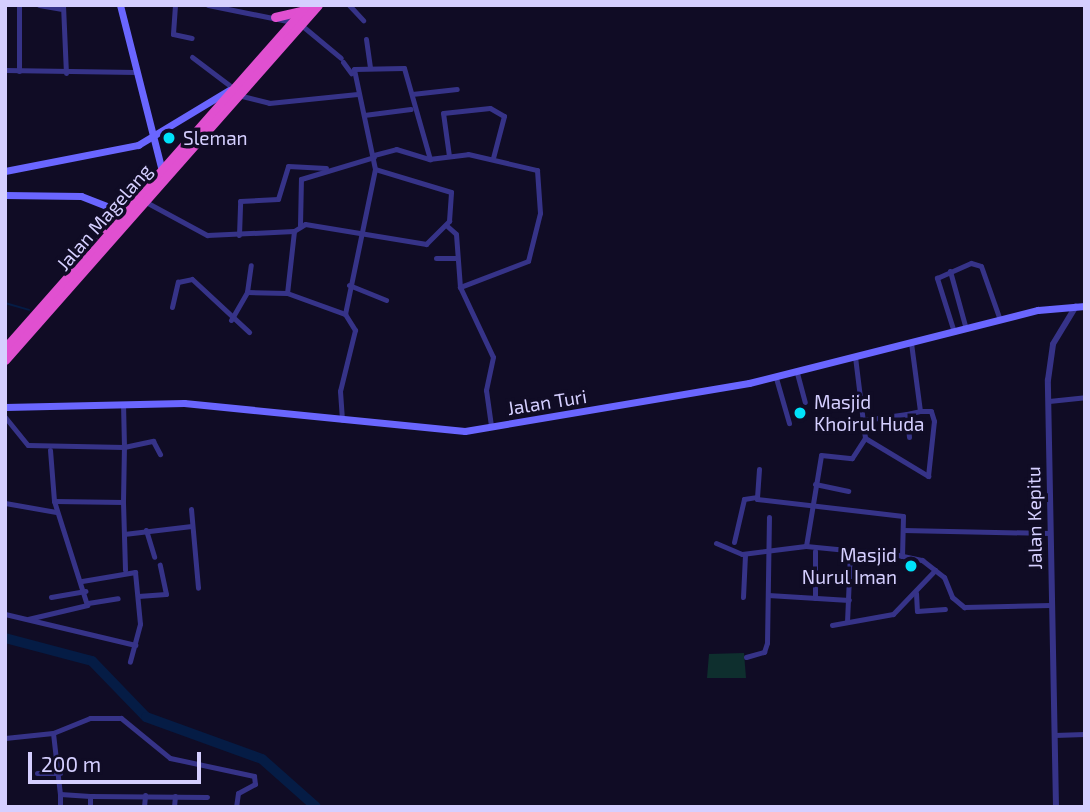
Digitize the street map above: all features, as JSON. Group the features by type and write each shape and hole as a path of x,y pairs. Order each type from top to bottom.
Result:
{"highway":[{"name":"Jalan Magelang","path":"5,348 125,213 141,200 296,23 318,5"},
{"path":"275,17 304,8"},
{"name":"Jalan Magelang","path":"296,23 304,8"},
{"name":"Jalan Magelang","path":"5,360 162,167 207,117 235,91"},
{"path":"198,109 207,117"}],"main road":[{"path":"120,5 135,72 162,167"},
{"path":"5,170 120,150 153,138 198,109 235,91"},
{"path":"5,195 81,197 125,213"},
{"name":"Jalan Turi","path":"5,407 190,403 439,431 491,427 776,378 1000,320 1080,306"}],"street":[{"path":"19,5 19,71"},
{"path":"40,5 62,7 66,73"},
{"path":"175,5 173,34 192,38"},
{"path":"208,5 296,23 342,60 351,73 358,94 375,169 345,314 355,341 340,391 342,420"},
{"path":"349,5 363,20"},
{"path":"366,39 370,68"},
{"path":"191,57 235,91 269,103 358,94"},
{"path":"351,73 401,65 412,94 411,109 430,159"},
{"path":"5,70 135,72"},
{"path":"412,94 457,89"},
{"path":"449,156 443,113 490,108 504,116 493,158"},
{"path":"364,115 411,109"},
{"path":"239,234 240,201 278,199 288,166 326,168 396,149 430,159 449,156 493,158 537,170 540,213 530,258 460,287"},
{"path":"286,293 294,231 300,225 301,179 323,177 326,168"},
{"path":"300,225 423,245 446,225 451,192 375,169"},
{"path":"141,200 206,235 294,231"},
{"path":"446,225 455,232 460,287 481,321 493,363 486,390 491,427"},
{"path":"436,258 456,258"},
{"path":"231,320 247,292 251,265"},
{"path":"954,332 936,283 950,271 981,266 1000,320"},
{"path":"950,271 966,329"},
{"path":"172,307 178,282 192,279 231,320 249,332"},
{"path":"349,285 386,300"},
{"path":"247,292 286,293 345,314"},
{"name":"Jalan Kepitu","path":"1056,807 1049,401 1053,344 1063,324 1080,306"},
{"path":"1059,308 1063,324"},
{"path":"911,344 920,411"},
{"path":"806,546 809,504 821,455 852,458 865,438 855,357"},
{"path":"797,373 805,402"},
{"path":"776,378 789,423"},
{"path":"1049,401 1085,397"},
{"path":"123,404 125,570"},
{"path":"864,420 931,411 934,421 928,476 865,438"},
{"path":"907,414 909,437"},
{"path":"5,417 28,445 50,450 124,447 153,441 159,454"},
{"path":"50,450 56,512 88,603"},
{"path":"756,497 759,469"},
{"path":"815,484 848,491"},
{"path":"734,542 744,499 756,497 903,516 902,556"},
{"path":"54,501 123,502"},
{"path":"5,503 56,512"},
{"path":"191,509 198,588"},
{"path":"746,657 764,652 767,643 769,517"},
{"path":"124,534 192,526"},
{"path":"146,530 154,557"},
{"path":"903,530 1050,533"},
{"path":"716,543 744,554 768,554 806,546 816,551 902,556 935,570 964,607 1051,605"},
{"path":"815,598 816,551"},
{"path":"847,622 850,552"},
{"path":"743,597 744,554"},
{"path":"138,596 166,594 160,565"},
{"path":"82,581 125,570 135,572 138,596 135,645 130,662"},
{"path":"832,625 893,614 916,593 935,570"},
{"path":"51,597 85,591"},
{"path":"916,593 917,611 945,609"},
{"path":"768,595 849,600"},
{"path":"28,619 118,598"},
{"path":"5,614 135,645"},
{"path":"5,738 52,733 90,718 121,718 170,758 254,776 255,784 238,793 236,807"},
{"path":"52,733 60,774 60,807"},
{"path":"1054,736 1085,734"},
{"path":"37,773 60,774"},
{"path":"60,794 206,797"},
{"path":"90,796 90,807"},
{"path":"144,807 145,796"},
{"path":"174,807 175,796"}],"green space":[{"path":"744,653 746,678 707,678 709,654"}],"waterway":[{"path":"5,303 29,310"},
{"path":"5,638 92,661 146,717 262,759 316,807"}],"place":[{"name":"Sleman","path":"169,138"},
{"name":"Masjid Khoirul Huda","path":"800,413"},
{"name":"Masjid Nurul Iman","path":"911,566"}]}
